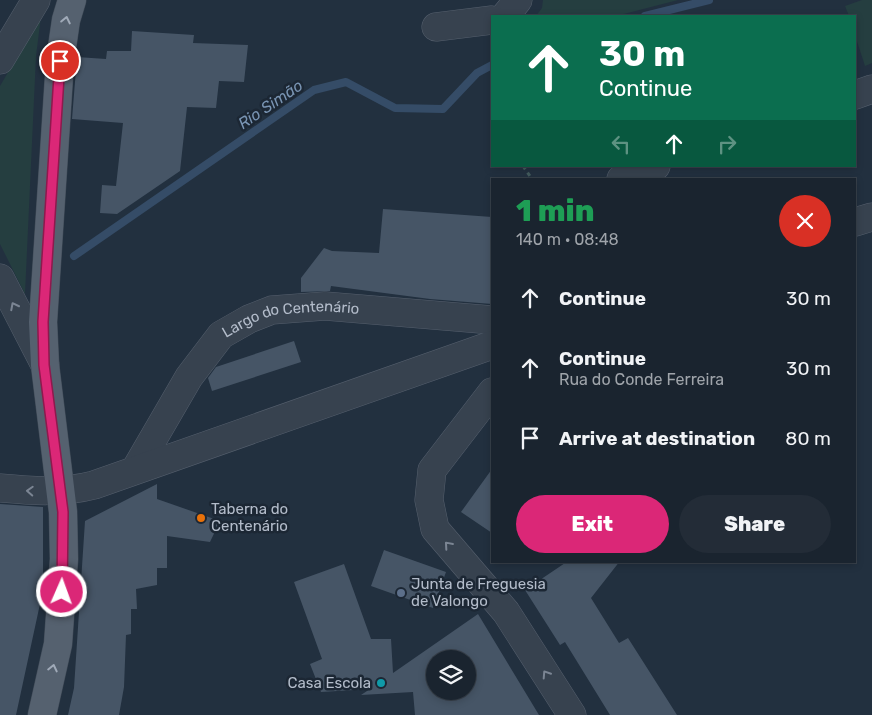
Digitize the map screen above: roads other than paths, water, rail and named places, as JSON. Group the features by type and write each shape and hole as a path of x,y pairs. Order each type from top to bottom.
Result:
{"main road":[{"path":"42,715 58,644 62,609 63,512 44,365 43,322 59,81 66,20 72,0"}],"street":[{"path":"0,60 36,0"},
{"path":"506,15 518,0"},
{"path":"436,27 491,20"},
{"path":"856,95 872,89"},
{"path":"624,178 653,167"},
{"path":"856,222 872,217"},
{"path":"0,278 44,365"},
{"name":"Largo do Centenário","path":"135,470 189,377 221,335 249,319 272,310 325,306 491,320"},
{"path":"0,488 60,491 94,485 491,345"},
{"path":"491,393 432,470 429,500 435,530 506,612 572,715"}],"waterway":[{"name":"Rio Simão","path":"649,15 709,0"},
{"name":"Rio Simão","path":"74,256 314,90 346,82 395,108 443,109 477,73 491,66"}],"place":[{"name":"Taberna do Centenário","path":"201,518"},
{"name":"Junta de Freguesia de Valongo","path":"401,593"},
{"name":"Casa Escola","path":"381,683"}]}
